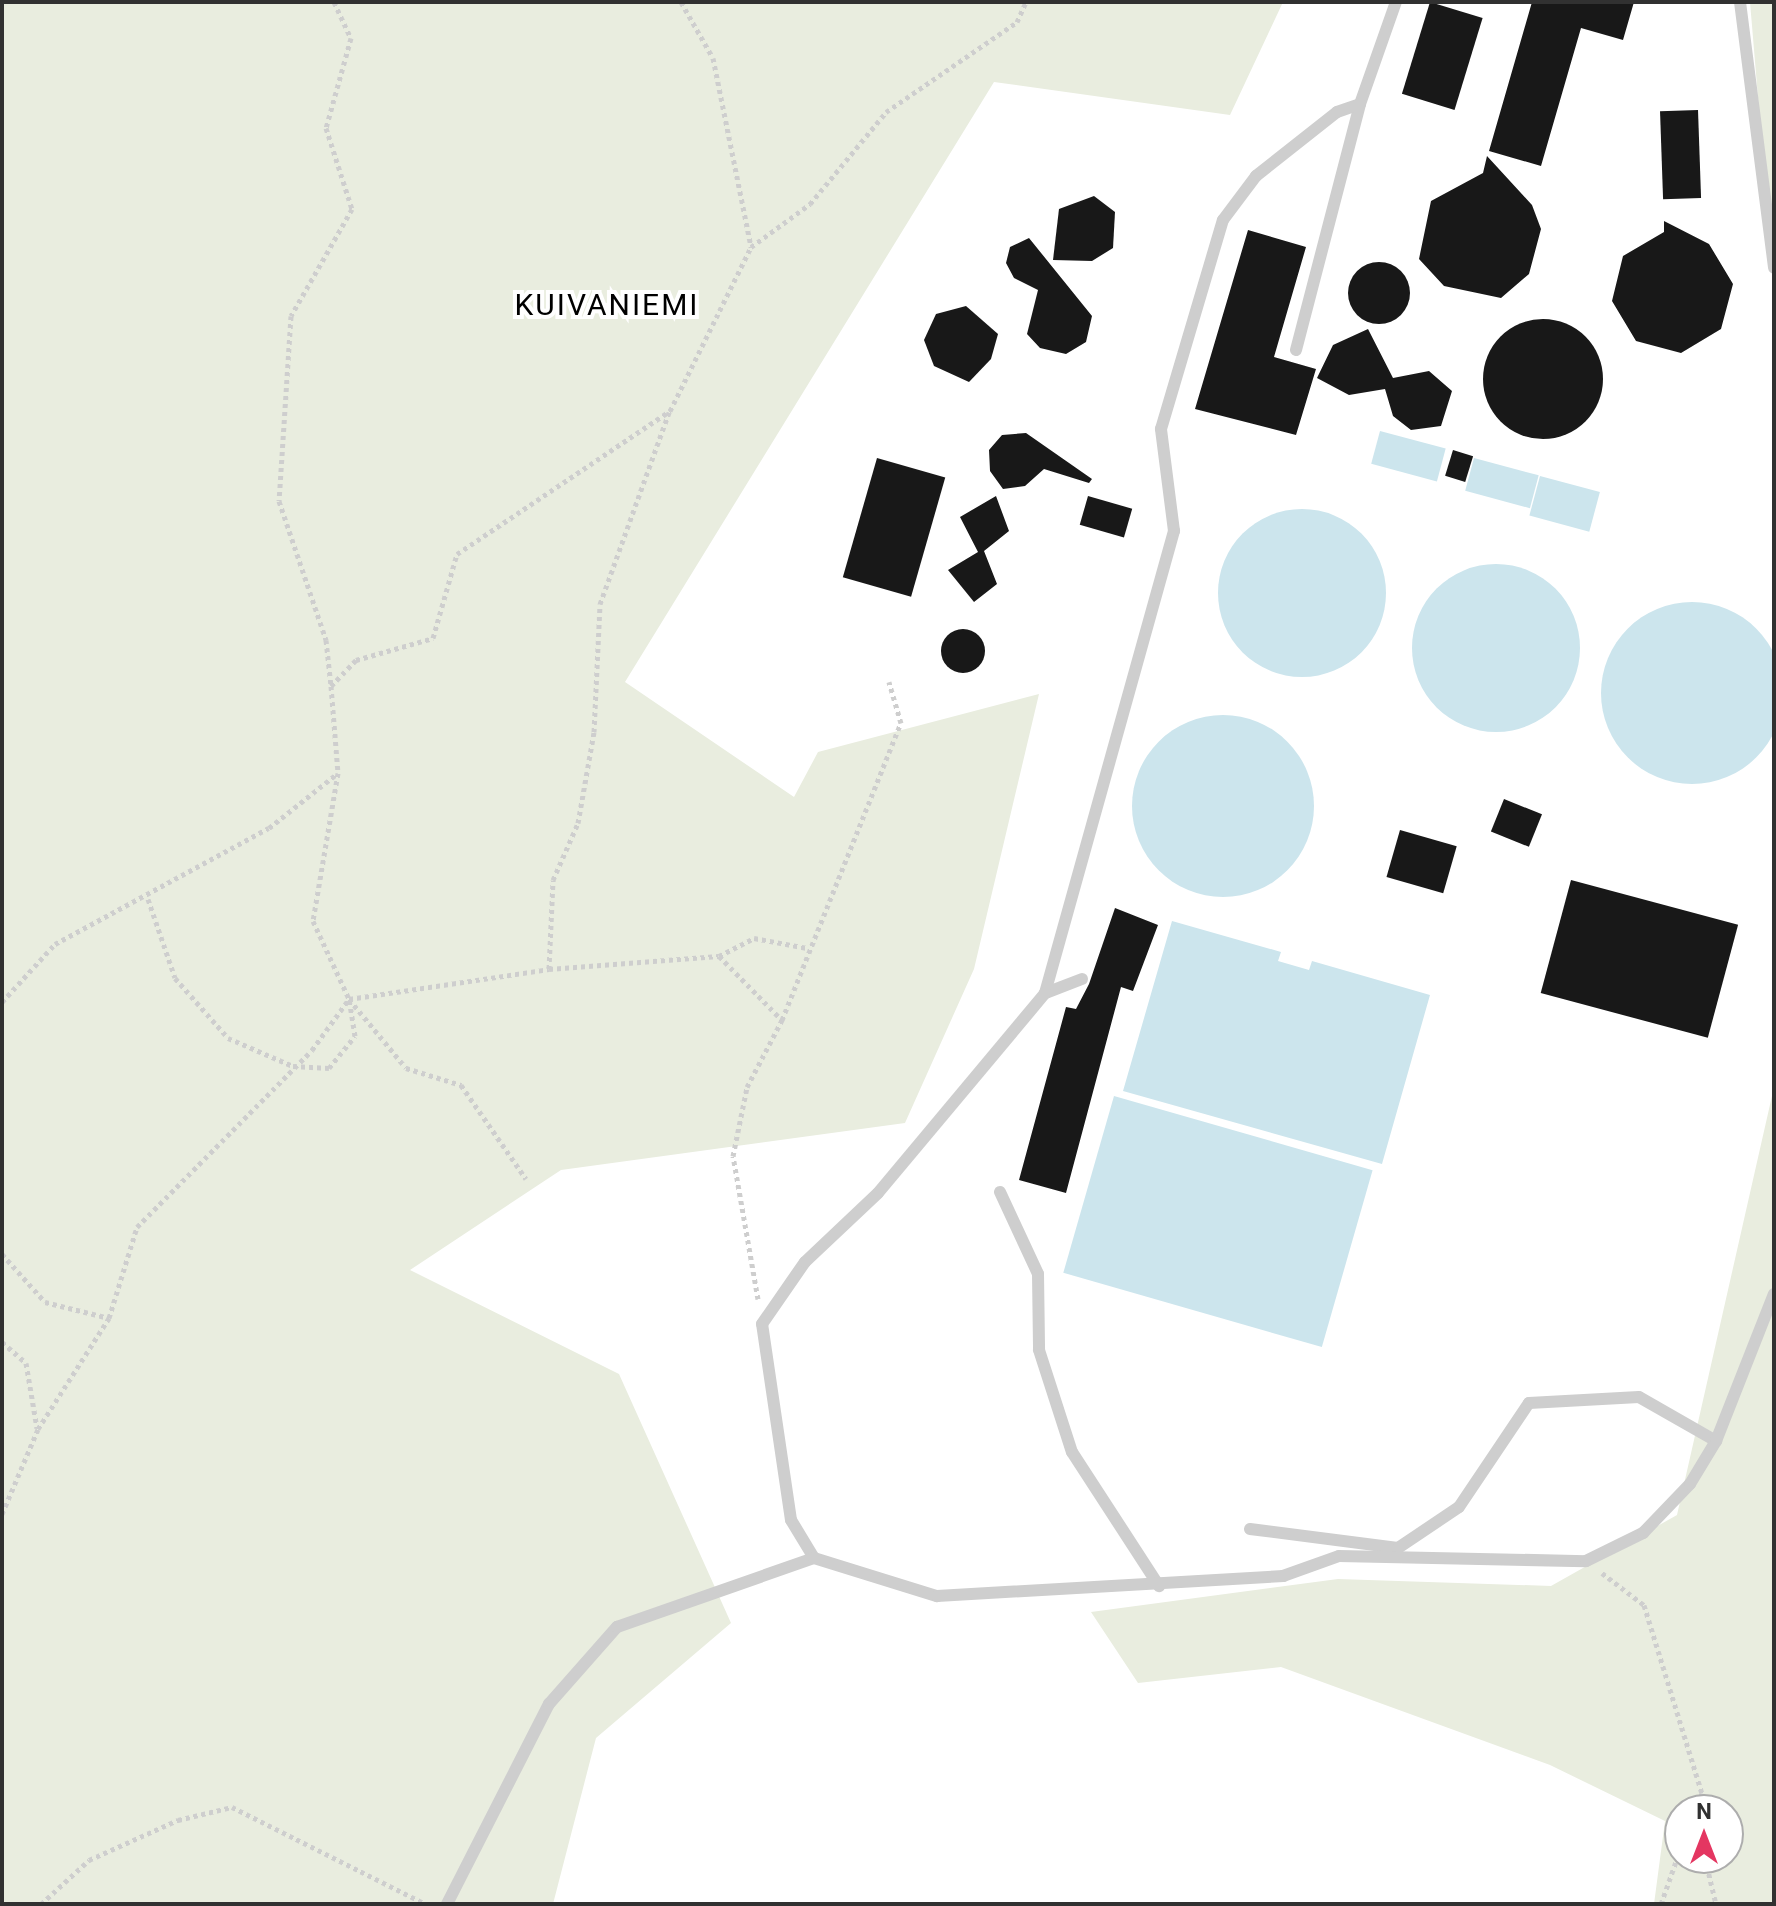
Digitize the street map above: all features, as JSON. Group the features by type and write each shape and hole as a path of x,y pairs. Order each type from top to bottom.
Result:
{"lane":[{"path":"1296,350 1360,104 1396,2"},
{"path":"1740,2 1774,268"},
{"path":"814,1558 791,1520 762,1324 805,1262 878,1193 1045,993 1174,531 1161,429 1223,220 1256,176 1337,112 1360,104"},
{"path":"1045,993 1082,979"},
{"path":"1000,1192 1038,1274 1039,1350 1072,1452 1159,1586"},
{"path":"447,1904 549,1704 617,1627 814,1558 937,1596 1159,1586 1283,1576 1339,1556 1586,1561 1643,1533 1690,1484 1716,1441 1774,1294"},
{"path":"1250,1529 1398,1548 1459,1507 1529,1403 1639,1397 1716,1441"}],"path":[{"path":"334,2 351,38 326,128 352,209 291,316 279,501 326,640 331,686 338,773 313,921 349,999 406,1068 461,1085 526,1179"},
{"path":"681,2 713,58 751,247"},
{"path":"549,969 553,880 578,823 594,732 600,604 670,411 751,247 810,204 886,112 1017,22 1026,2"},
{"path":"331,686 356,660 433,638 457,554 670,411"},
{"path":"762,1324 733,1156 747,1087 782,1020 807,948 901,723 889,682"},
{"path":"2,1002 55,944 148,899 269,828 338,773"},
{"path":"148,899 175,978 228,1038 293,1066 329,1068 355,1036 349,999"},
{"path":"2,1514 38,1429 109,1318 137,1227 293,1066 349,999 549,969 719,956 754,938 807,948"},
{"path":"719,956 782,1020"},
{"path":"2,1254 45,1302 109,1318"},
{"path":"2,1342 26,1363 38,1429"},
{"path":"1586,1561 1644,1605 1702,1792"},
{"path":"41,1904 89,1860 178,1820 232,1807 426,1904"},
{"path":"1661,1904 1672,1874"},
{"path":"1709,1874 1716,1904"}],"shaded area":[{"path":"2,2 1283,2 1230,115 994,82 625,682 794,797 818,752 1039,694 974,969 905,1123 561,1170 410,1270 619,1374 731,1623 596,1738 553,1904 2,1904"},
{"path":"1750,2 1774,2 1774,288"},
{"path":"1774,1087 1774,1904 1654,1904 1664,1829 1664,1874 1744,1874 1744,1794 1664,1794 1664,1821 1550,1765 1281,1667 1138,1683 1091,1612 1338,1579 1551,1586 1677,1515"}],"water":[{"path":"1380,431 1446,449 1437,481 1371,464"},
{"path":"1474,458 1539,475 1530,508 1465,491"},
{"path":"1540,476 1600,492 1589,532 1529,516"},
{"path":"1302,509 1334,515 1362,533 1380,561 1386,593 1380,625 1362,653 1334,671 1302,677 1270,671 1242,653 1224,625 1218,593 1224,561 1242,533 1270,515"},
{"path":"1496,564 1528,570 1556,588 1574,616 1580,648 1574,680 1556,708 1528,726 1496,732 1464,726 1436,708 1418,680 1412,648 1418,616 1436,588 1464,570"},
{"path":"1692,602 1727,609 1756,629 1776,658 1783,693 1776,728 1756,757 1727,777 1692,784 1657,777 1628,757 1608,728 1601,693 1608,658 1628,629 1657,609"},
{"path":"1223,715 1258,722 1287,742 1307,771 1314,806 1307,841 1287,870 1258,890 1223,897 1188,890 1159,870 1139,841 1132,806 1139,771 1159,742 1188,722"},
{"path":"1172,921 1281,952 1278,961 1309,970 1312,961 1430,995 1382,1164 1123,1091"},
{"path":"1114,1096 1373,1170 1322,1347 1063,1273"}],"building":[{"path":"1430,2 1483,18 1455,110 1402,94"},
{"path":"1532,2 1634,2 1623,40 1581,28 1541,166 1489,151"},
{"path":"1698,110 1701,198 1663,199 1660,111"},
{"path":"1487,156 1532,205 1541,229 1529,274 1501,298 1444,286 1419,259 1431,201 1483,173"},
{"path":"1094,196 1115,212 1113,248 1092,261 1053,260 1059,209"},
{"path":"1664,221 1709,244 1733,284 1721,329 1681,353 1636,341 1612,301 1623,256 1664,232"},
{"path":"1248,230 1306,247 1274,357 1316,369 1296,435 1195,409"},
{"path":"1029,238 1092,316 1086,342 1066,354 1040,348 1027,334 1038,290 1014,278 1006,263 1010,247"},
{"path":"1373,262 1385,262 1401,271 1408,281 1408,305 1401,315 1385,324 1373,324 1353,310 1348,299 1348,287 1362,267"},
{"path":"966,306 998,334 991,359 969,382 934,366 924,340 936,314"},
{"path":"1543,319 1566,323 1586,336 1599,356 1603,379 1599,402 1586,422 1566,435 1543,439 1520,435 1500,422 1487,402 1483,379 1487,356 1500,336 1520,323"},
{"path":"1368,329 1393,378 1429,371 1452,391 1441,426 1411,430 1393,416 1385,389 1349,395 1317,378 1333,345"},
{"path":"1026,433 1092,479 1089,483 1044,469 1025,486 1003,489 990,471 989,450 1002,435"},
{"path":"1453,450 1473,456 1465,482 1445,476"},
{"path":"877,458 945,478 911,597 843,577"},
{"path":"996,496 1009,531 984,551 997,584 974,602 948,570 978,552 960,517"},
{"path":"1088,496 1132,509 1124,538 1080,525"},
{"path":"963,629 979,635 985,651 979,667 963,673 947,667 941,651 947,635"},
{"path":"1504,799 1542,814 1529,847 1491,831"},
{"path":"1400,830 1457,846 1443,893 1386,877"},
{"path":"1571,880 1738,925 1708,1038 1541,993"},
{"path":"1115,908 1158,925 1133,991 1121,987 1066,1193 1019,1180 1066,1007 1076,1009 1089,984"}],"district":[{"name":"KUIVANIEMI","path":"607,305"}]}
